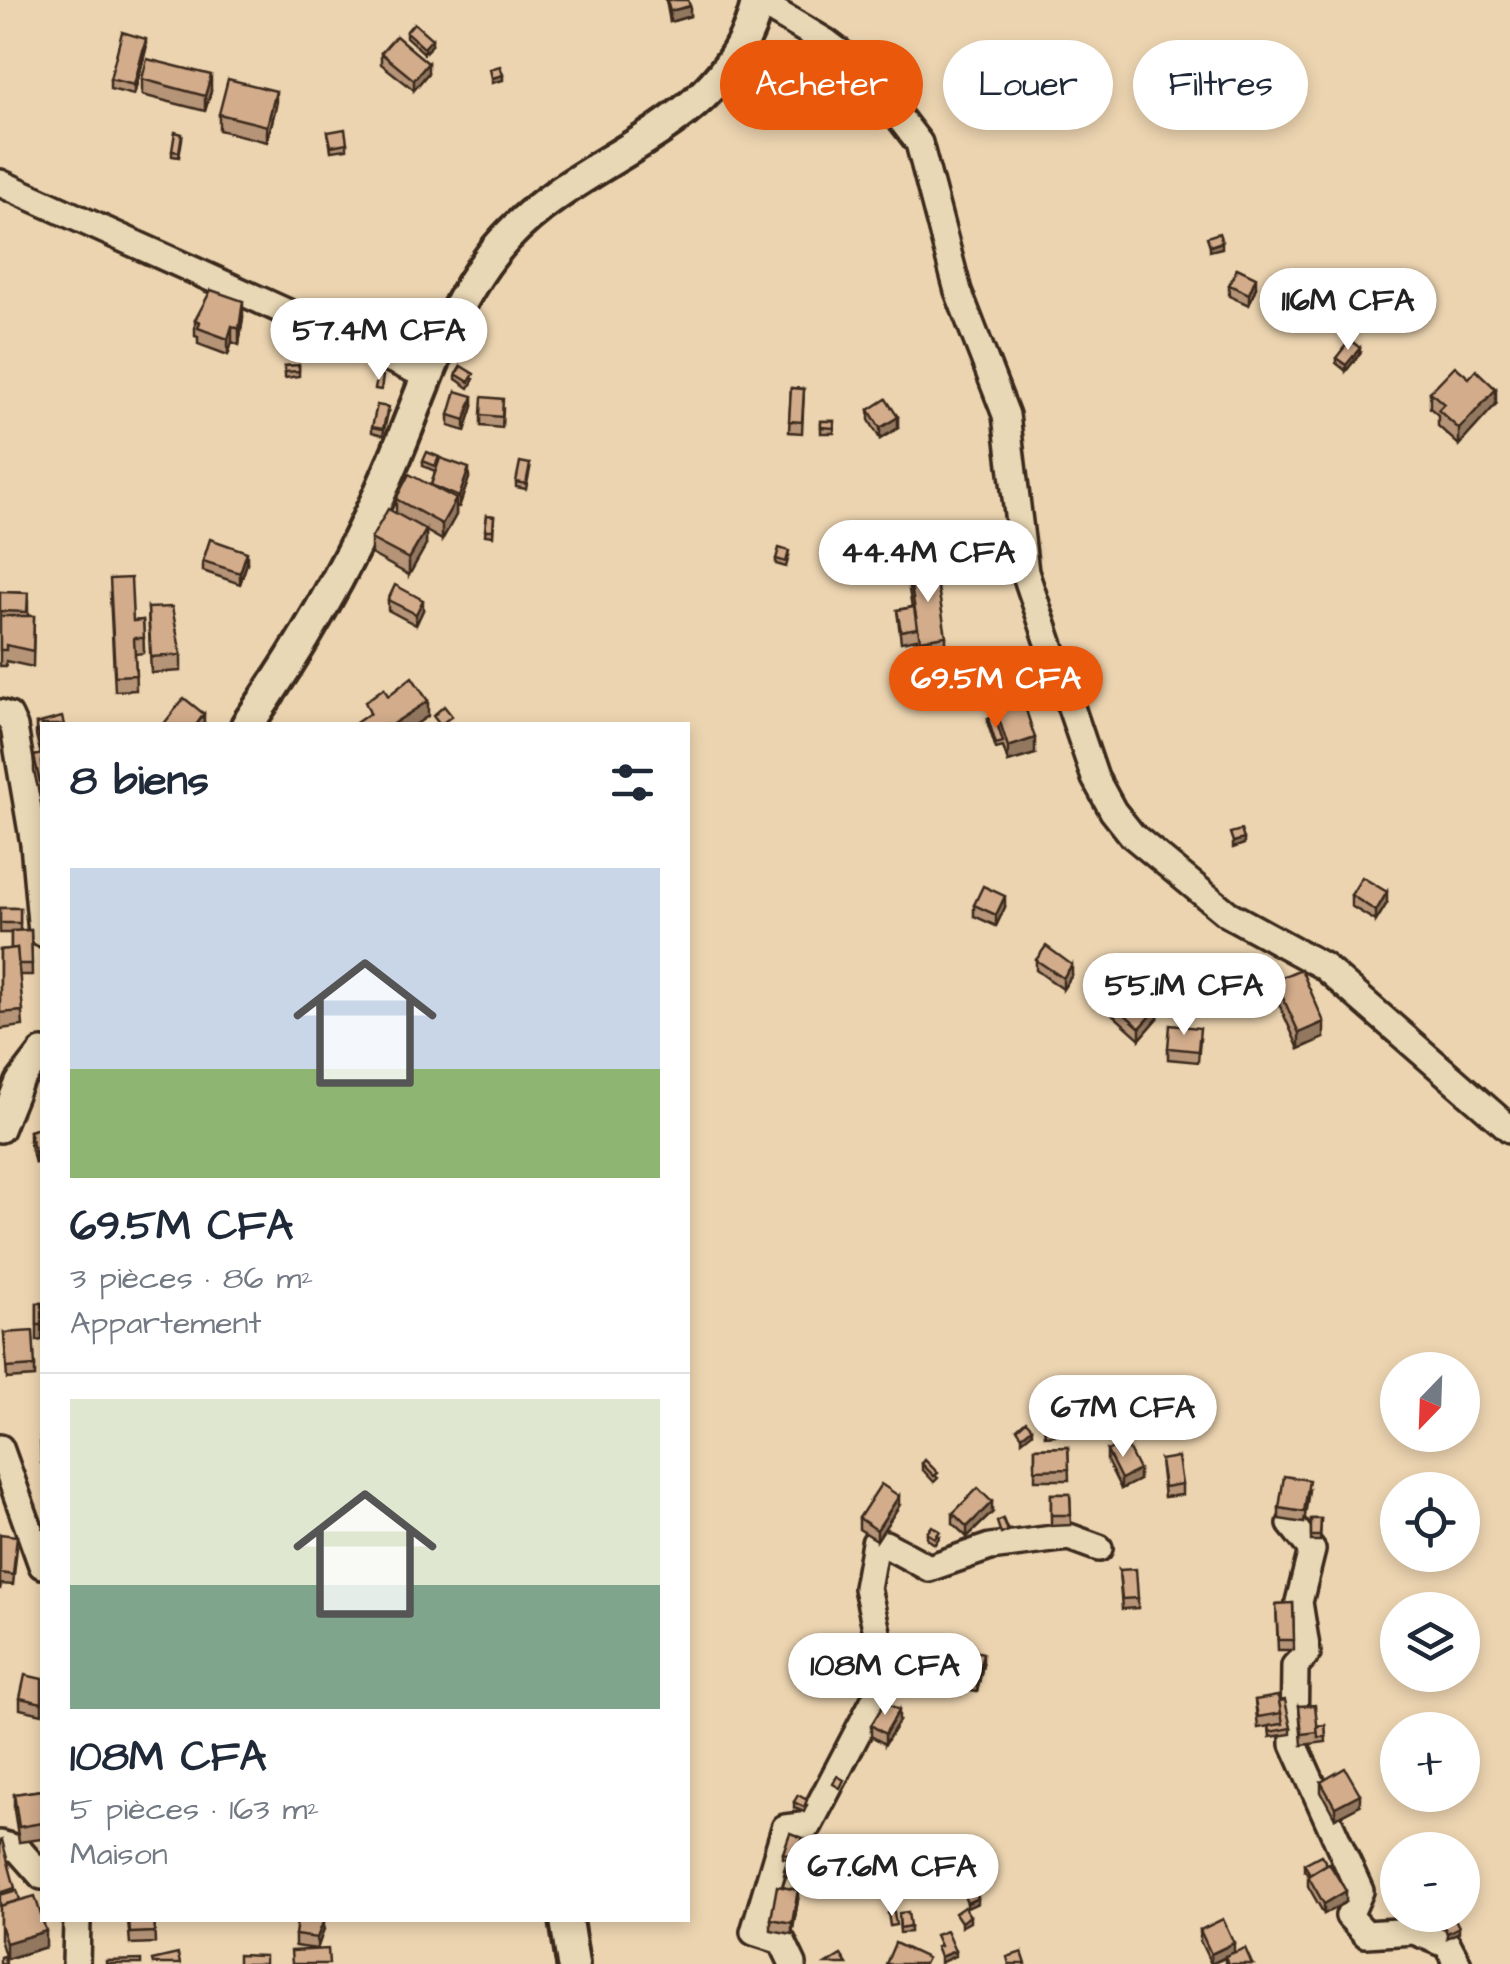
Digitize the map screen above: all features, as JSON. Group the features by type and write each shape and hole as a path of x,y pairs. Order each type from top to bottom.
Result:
{"main road":[{"path":"249,722 352,554 428,376 482,267 508,236 549,200 642,143 707,95 739,52 758,1"},
{"path":"566,1922 573,1964"}],"street":[{"path":"758,1 826,42 863,70 919,142 958,291 1006,416 1024,572 1095,778 1113,812 1132,835 1228,914 1323,966 1510,1129"},
{"path":"0,182 428,376"},
{"path":"0,713 9,716 14,727 34,844 40,911"},
{"path":"0,1129 20,1082 40,1055"},
{"path":"0,1448 40,1559"},
{"path":"1291,1524 1312,1550 1299,1602 1307,1653 1296,1666 1294,1744 1360,1891 1349,1916 1366,1934 1414,1931 1448,1945 1458,1964"},
{"path":"793,1964 782,1942 754,1932 785,1828 809,1825 887,1676 868,1588 874,1543 885,1544 929,1568 990,1547 1070,1537 1098,1548"},
{"path":"0,1844 18,1849 40,1874"},
{"path":"76,1964 77,1922"}],"building":[{"path":"667,0 688,0 690,6 670,11"},
{"path":"414,23 432,39 424,48 406,32"},
{"path":"122,32 146,39 134,85 110,79"},
{"path":"396,36 428,63 414,80 381,53"},
{"path":"147,59 211,75 205,96 142,79"},
{"path":"500,66 503,75 492,78 490,69"},
{"path":"228,79 276,91 267,126 219,114"},
{"path":"345,129 347,143 331,146 328,132"},
{"path":"175,132 182,134 179,152 172,151"},
{"path":"1219,233 1222,242 1210,246 1207,237"},
{"path":"1237,268 1256,277 1249,294 1229,285"},
{"path":"211,290 243,301 239,329 232,326 228,339 198,328 200,322 195,320"},
{"path":"1350,340 1360,348 1346,365 1336,358"},
{"path":"299,365 299,371 285,372 285,366"},
{"path":"461,366 474,374 469,382 456,374"},
{"path":"1455,366 1469,378 1476,370 1496,389 1459,429 1438,410 1444,404 1430,392"},
{"path":"378,375 383,376 381,390 375,389"},
{"path":"791,388 804,389 802,422 789,421"},
{"path":"456,391 473,396 465,420 449,415"},
{"path":"482,397 503,399 502,417 481,415"},
{"path":"886,399 898,417 880,428 869,410"},
{"path":"377,405 388,407 383,429 372,427"},
{"path":"821,421 834,421 834,428 821,427"},
{"path":"427,452 439,457 435,466 423,461"},
{"path":"440,458 469,468 459,497 431,485"},
{"path":"520,462 530,464 526,484 516,482"},
{"path":"409,474 456,499 442,524 396,499"},
{"path":"388,509 426,530 409,559 371,539"},
{"path":"487,515 494,516 493,530 485,530"},
{"path":"210,539 247,552 240,573 203,561"},
{"path":"779,548 789,551 786,562 776,559"},
{"path":"935,570 946,636 920,640 909,574"},
{"path":"131,578 133,621 143,620 144,638 134,638 136,675 115,676 110,579"},
{"path":"395,585 423,600 416,614 388,600"},
{"path":"0,592 28,593 27,612 0,611"},
{"path":"172,607 181,655 151,657 148,608"},
{"path":"914,607 917,628 901,631 897,610"},
{"path":"0,616 34,616 33,651 6,645 6,650 0,650"},
{"path":"1003,649 1013,678 987,688 976,658"},
{"path":"412,677 428,701 396,722 357,722 370,713 365,702 384,688 388,696"},
{"path":"982,679 986,693 980,695 976,681"},
{"path":"1019,688 1035,738 1008,747 992,697"},
{"path":"184,698 204,714 198,722 165,722"},
{"path":"444,706 452,716 438,722 433,716"},
{"path":"995,717 1003,742 996,744 988,719"},
{"path":"40,754 40,782 34,756"},
{"path":"1241,830 1244,839 1233,842 1230,833"},
{"path":"1362,877 1387,892 1376,911 1351,895"},
{"path":"983,886 1005,896 996,915 974,905"},
{"path":"0,908 20,908 20,923 0,923"},
{"path":"31,930 32,964 18,964 17,948 11,949 11,931"},
{"path":"1046,946 1072,965 1063,978 1036,960"},
{"path":"17,948 23,1011 0,1013 0,950"},
{"path":"1301,969 1324,1022 1299,1033 1275,980"},
{"path":"1130,983 1158,1008 1140,1028 1112,1003"},
{"path":"1170,1025 1200,1028 1198,1051 1168,1048"},
{"path":"40,1128 40,1151 35,1152 29,1131"},
{"path":"37,1303 40,1303 40,1325"},
{"path":"33,1331 35,1366 7,1368 4,1333"},
{"path":"1077,1403 1077,1413 1042,1414 1042,1404"},
{"path":"1026,1421 1032,1428 1022,1436 1017,1429"},
{"path":"1075,1421 1076,1428 1058,1429 1058,1422"},
{"path":"1054,1422 1055,1430 1045,1431 1044,1423"},
{"path":"1125,1442 1139,1470 1121,1479 1107,1451"},
{"path":"1068,1447 1069,1469 1035,1470 1035,1448"},
{"path":"1178,1457 1182,1484 1164,1487 1160,1460"},
{"path":"925,1460 938,1473 934,1476 922,1464"},
{"path":"1284,1476 1309,1480 1304,1512 1279,1508"},
{"path":"881,1484 899,1496 877,1530 859,1518"},
{"path":"978,1488 992,1502 967,1527 953,1513"},
{"path":"1051,1494 1070,1494 1071,1515 1051,1515"},
{"path":"1003,1519 1008,1531 1001,1534 997,1522"},
{"path":"1311,1519 1321,1519 1320,1536 1311,1536"},
{"path":"932,1526 940,1531 935,1538 927,1533"},
{"path":"0,1534 17,1536 13,1575 0,1573"},
{"path":"1136,1569 1138,1598 1122,1599 1119,1570"},
{"path":"1293,1603 1294,1640 1278,1640 1276,1604"},
{"path":"961,1648 983,1653 977,1682 954,1677"},
{"path":"25,1675 40,1679 40,1703 20,1698"},
{"path":"1278,1696 1282,1713 1258,1717 1255,1700"},
{"path":"1285,1700 1291,1728 1270,1732 1269,1726 1283,1724 1279,1701"},
{"path":"885,1702 899,1710 885,1734 871,1725"},
{"path":"1315,1705 1318,1732 1302,1734 1299,1706"},
{"path":"1325,1725 1326,1737 1318,1737 1317,1726"},
{"path":"1345,1768 1360,1794 1335,1807 1321,1782"},
{"path":"837,1776 844,1780 840,1788 833,1784"},
{"path":"40,1790 40,1823 19,1827 14,1794"},
{"path":"798,1795 807,1800 804,1807 794,1802"},
{"path":"790,1833 803,1838 796,1857 783,1853"},
{"path":"0,1841 15,1888 0,1893"},
{"path":"963,1847 967,1861 941,1870 936,1855"},
{"path":"1321,1855 1327,1864 1310,1874 1304,1864"},
{"path":"788,1859 801,1863 797,1874 784,1870"},
{"path":"1329,1863 1346,1891 1324,1904 1308,1876"},
{"path":"923,1870 927,1880 918,1883 914,1873"},
{"path":"972,1884 978,1898 967,1903 961,1889"},
{"path":"777,1886 798,1890 792,1923 771,1919"},
{"path":"17,1890 20,1900 0,1906 0,1895"},
{"path":"35,1896 40,1922 46,1931 6,1943 0,1906"},
{"path":"964,1907 970,1916 961,1922 955,1913"},
{"path":"894,1912 896,1925 890,1926 888,1913"},
{"path":"908,1912 910,1926 900,1928 899,1913"},
{"path":"1223,1919 1234,1943 1211,1954 1200,1930"},
{"path":"129,1922 154,1922 155,1932 130,1933"},
{"path":"297,1922 323,1922 317,1938 295,1935"},
{"path":"946,1931 955,1951 940,1957 935,1935"},
{"path":"895,1943 927,1958 924,1964 886,1964"},
{"path":"1245,1948 1252,1964 1228,1964 1225,1956"},
{"path":"328,1949 329,1964 292,1964 291,1951"},
{"path":"1022,1952 1026,1964 1009,1964 1007,1957"},
{"path":"178,1954 180,1964 153,1964 152,1960"},
{"path":"238,1955 265,1956 265,1964 238,1964"},
{"path":"841,1955 847,1964 826,1964"},
{"path":"141,1960 141,1964 106,1964 106,1961"}]}
